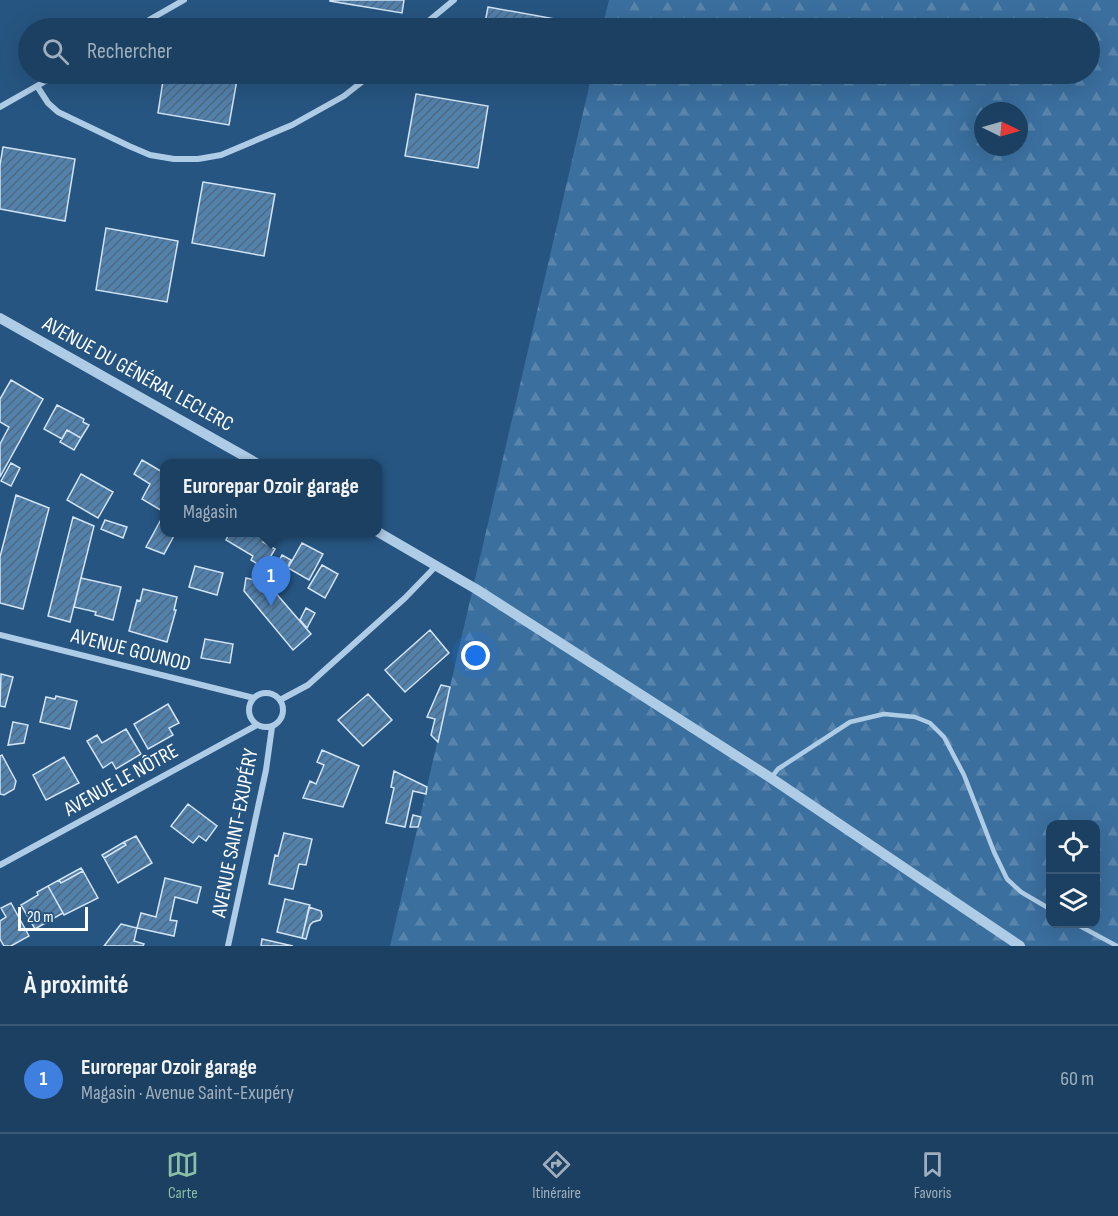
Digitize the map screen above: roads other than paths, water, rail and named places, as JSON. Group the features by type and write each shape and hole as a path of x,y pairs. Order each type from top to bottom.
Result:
{"street":[{"path":"152,18 184,0"},
{"path":"432,18 454,0"},
{"path":"0,108 40,84"},
{"path":"37,86 48,103 58,112 129,146 150,155 174,159 198,159 222,155 292,125 344,96 359,84"},
{"name":"AVENUE DU GÉNÉRAL LECLERC","path":"0,318 249,459"},
{"path":"382,534 476,589 771,778 1020,946"},
{"path":"280,700 308,685 405,598 436,566"},
{"name":"AVENUE GOUNOD","path":"0,635 254,698"},
{"path":"270,693 280,700 283,704 283,715 272,727 261,727 250,717 251,702 254,698 270,693"},
{"name":"AVENUE LE NÔTRE","path":"0,865 257,725"},
{"name":"AVENUE SAINT-EXUPÉRY","path":"228,946 266,770 272,727"}],"lane":[{"path":"771,778 778,769 850,722 884,714 915,717 930,723 944,737 964,775 1006,879 1021,892 1046,907"},
{"path":"1084,928 1117,946"}],"place":[{"name":"Eurorepar Ozoir garage","path":"271,606"}]}
